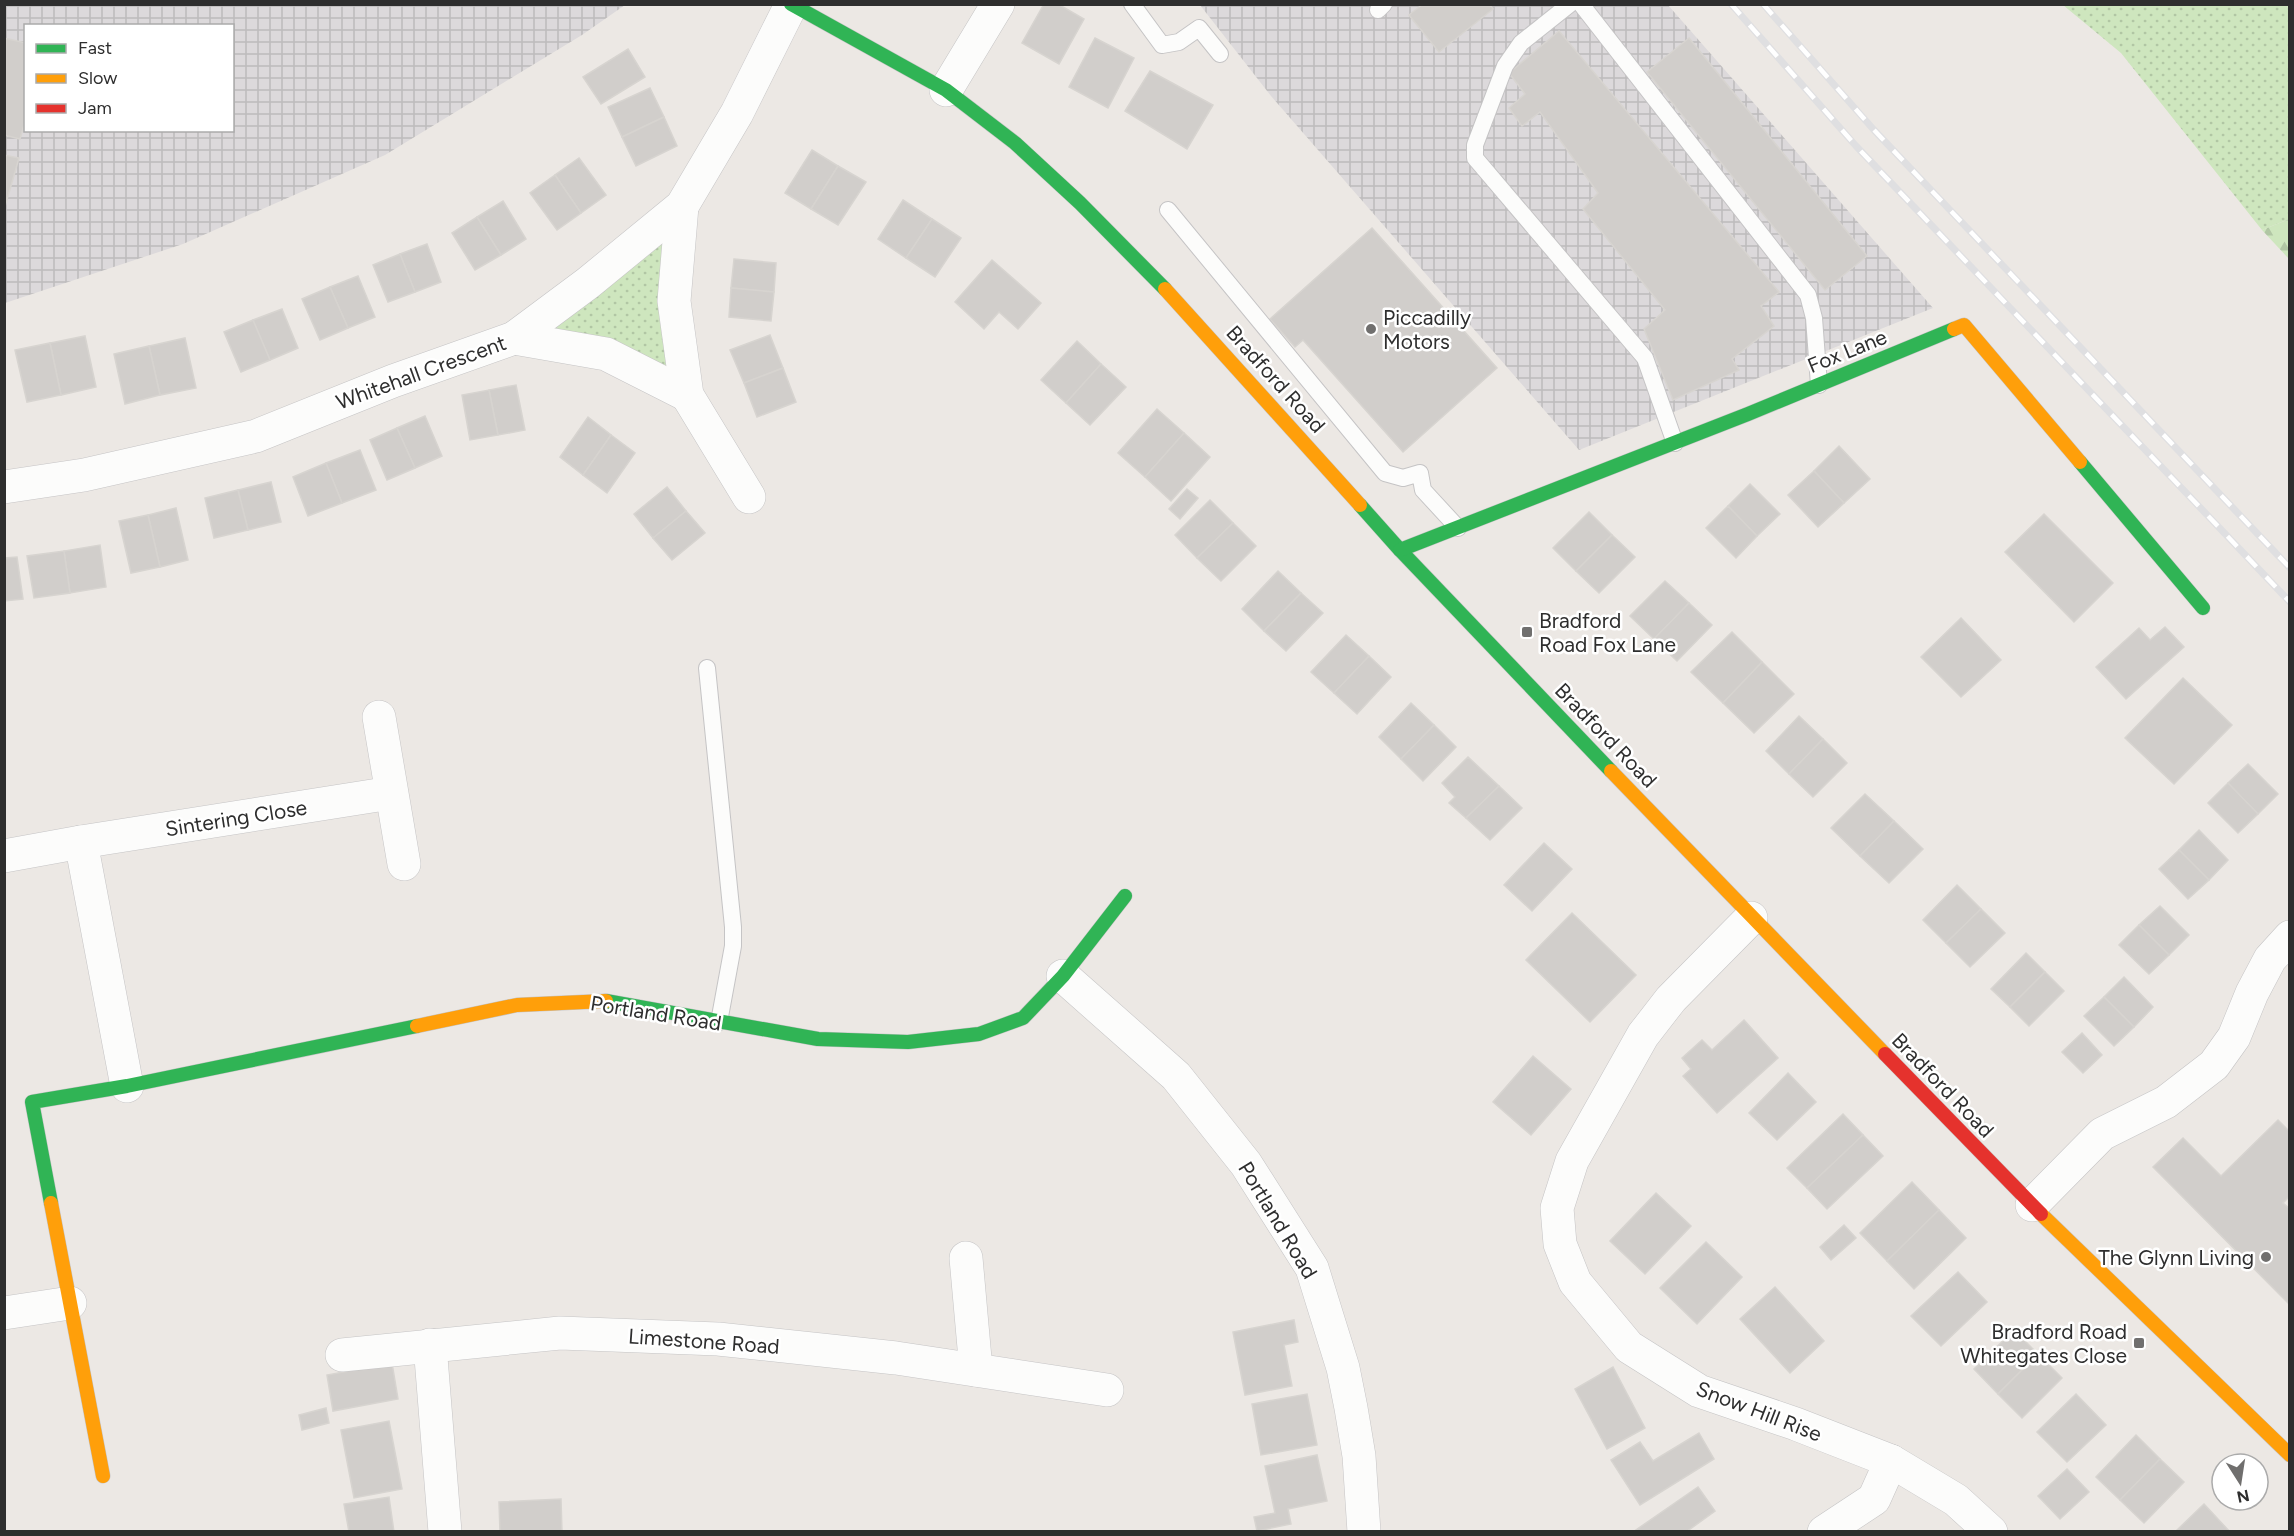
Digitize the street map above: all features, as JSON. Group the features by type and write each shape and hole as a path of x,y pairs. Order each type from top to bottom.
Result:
{"street":[{"path":"946,90 998,4"},
{"name":"Bradford Road","path":"791,5 946,90 1015,144 1080,203 1196,321 1400,550 1751,918 2032,1205 2289,1455"},
{"name":"Whitehall Crescent","path":"4,487 84,475 256,435 393,381 514,338 588,283 682,206 737,113 791,5"},
{"path":"682,206 674,301 687,395 749,496"},
{"name":"Fox Lane","path":"1400,550 1675,443 1965,325 2203,608"},
{"path":"514,338 606,354 687,395"},
{"path":"379,717 404,864"},
{"name":"Sintering Close","path":"4,856 391,793"},
{"path":"81,843 127,1086"},
{"name":"Portland Road","path":"70,1303 33,1102 127,1086 517,1005 600,1000 818,1039 908,1042 979,1034 1023,1018 1063,976 1125,896"},
{"name":"Snow Hill Rise","path":"1751,918 1671,999 1642,1035 1572,1161 1557,1208 1560,1244 1575,1282 1629,1347 1699,1391 1796,1424 1891,1461 1956,1500 1991,1532"},
{"path":"2032,1205 2102,1134 2166,1102 2214,1065 2234,1037 2252,993 2270,958 2289,937"},
{"name":"Portland Road","path":"1063,976 1176,1076 1246,1164 1312,1268 1343,1368 1351,1408 1359,1456 1364,1532"},
{"path":"966,1258 976,1370"},
{"path":"4,1313 70,1303 103,1476"},
{"name":"Limestone Road","path":"342,1355 560,1333 718,1339 896,1358 1107,1390"},
{"path":"430,1345 445,1532"},
{"path":"1824,1532 1874,1498 1891,1461"}],"lane":[{"path":"1132,4 1162,45 1179,42 1199,28 1220,54"},
{"path":"1570,4 1521,44 1505,66 1475,145 1475,158 1645,358 1675,443"},
{"path":"1581,4 1808,295 1814,318 1819,385"},
{"path":"1168,210 1385,473 1403,478 1420,473 1423,490 1458,528"},
{"path":"707,668 733,927 733,946 719,1022"}],"shaded area":[{"path":"4,5 625,5 582,35 385,155 183,244 5,303"},
{"path":"1200,5 1668,5 1933,308 1579,450 1271,96"}],"green space":[{"path":"2063,5 2289,5 2289,219 2262,230 2121,53"},
{"path":"682,206 687,395 514,338"},
{"path":"2289,219 2289,259 2262,230"}],"building":[{"path":"1044,4 1058,4 1084,19 1059,64 1022,43"},
{"path":"1423,4 1489,4 1493,9 1439,52 1409,15"},
{"path":"1559,31 1779,292 1761,306 1774,326 1732,359 1739,370 1673,400 1644,329 1665,310 1583,209 1598,193 1540,112 1522,126 1509,108 1525,94 1509,73"},
{"path":"4,38 24,43 24,125 20,139 4,135"},
{"path":"1095,38 1134,58 1108,108 1069,87"},
{"path":"1689,38 1867,256 1825,290 1647,72"},
{"path":"628,49 645,77 601,104 583,77"},
{"path":"1150,71 1213,105 1187,149 1125,111"},
{"path":"650,88 664,117 622,137 608,107"},
{"path":"664,117 677,146 636,166 622,137"},
{"path":"812,150 838,166 811,209 785,193"},
{"path":"4,155 19,158 4,210"},
{"path":"579,158 606,195 581,213 555,175"},
{"path":"838,166 866,182 838,225 811,209"},
{"path":"555,175 581,213 557,230 530,193"},
{"path":"903,200 932,219 906,258 878,239"},
{"path":"503,201 526,239 501,255 477,217"},
{"path":"477,217 501,255 475,270 452,233"},
{"path":"932,219 961,238 935,277 906,258"},
{"name":"Piccadilly Motors","path":"1372,228 1497,368 1403,452 1303,340 1295,347 1270,319"},
{"path":"427,244 441,282 415,292 400,254"},
{"path":"400,254 415,292 388,302 373,265"},
{"path":"734,259 776,263 774,292 731,288"},
{"path":"992,260 1041,303 1018,329 999,312 984,329 955,302"},
{"path":"358,276 375,317 348,328 330,287"},
{"path":"330,287 348,328 320,340 302,299"},
{"path":"731,288 774,292 771,321 729,317"},
{"path":"282,309 298,348 270,360 253,320"},
{"path":"253,320 270,360 241,372 224,332"},
{"path":"770,335 783,368 744,383 730,350"},
{"path":"85,336 96,387 61,395 50,343"},
{"path":"185,338 196,388 160,395 149,346"},
{"path":"1077,341 1101,364 1066,403 1041,380"},
{"path":"50,343 61,395 27,402 15,350"},
{"path":"149,346 160,395 125,404 114,354"},
{"path":"1101,364 1126,387 1090,425 1066,403"},
{"path":"783,368 796,402 757,417 744,383"},
{"path":"516,385 525,430 498,435 489,390"},
{"path":"489,390 498,435 470,440 462,395"},
{"path":"1157,409 1184,433 1145,477 1118,453"},
{"path":"425,416 442,456 415,468 397,428"},
{"path":"588,417 611,435 583,475 560,457"},
{"path":"397,428 415,468 387,480 370,440"},
{"path":"1184,433 1210,457 1171,501 1145,477"},
{"path":"611,435 635,453 607,493 583,475"},
{"path":"1839,446 1870,479 1844,503 1814,471"},
{"path":"360,450 376,490 342,503 326,463"},
{"path":"326,463 342,503 308,516 293,477"},
{"path":"1814,471 1844,503 1818,527 1788,495"},
{"path":"271,482 281,522 248,530 238,490"},
{"path":"1750,484 1780,514 1757,536 1728,506"},
{"path":"667,487 686,511 653,538 634,514"},
{"path":"1187,489 1198,498 1180,519 1169,509"},
{"path":"238,490 248,530 214,538 205,498"},
{"path":"1210,500 1233,523 1197,558 1175,535"},
{"path":"1728,506 1757,536 1736,558 1706,528"},
{"path":"176,508 188,560 160,567 148,515"},
{"path":"686,511 705,533 672,560 653,538"},
{"path":"1589,512 1612,535 1576,571 1553,548"},
{"path":"2044,514 2113,583 2074,622 2005,552"},
{"path":"148,515 160,567 131,573 119,521"},
{"path":"1233,523 1256,546 1221,581 1197,558"},
{"path":"1612,535 1635,557 1599,593 1576,571"},
{"path":"100,545 106,587 70,593 64,551"},
{"path":"64,551 70,593 34,598 27,556"},
{"path":"17,557 23,599 4,601 4,558"},
{"path":"1278,571 1301,593 1264,631 1242,609"},
{"path":"1665,581 1689,603 1654,639 1630,616"},
{"path":"1301,593 1323,613 1286,651 1264,631"},
{"path":"1689,603 1712,625 1677,661 1654,639"},
{"path":"1961,618 2001,660 1961,697 1921,657"},
{"path":"2165,627 2184,647 2126,699 2096,667 2139,628 2150,640"},
{"path":"1732,632 1762,662 1723,703 1691,672"},
{"path":"1346,635 1369,656 1334,693 1311,672"},
{"path":"1369,656 1391,677 1357,714 1334,693"},
{"path":"1762,662 1794,694 1754,733 1723,703"},
{"path":"2183,678 2232,725 2174,784 2125,738"},
{"path":"1411,703 1434,725 1401,759 1379,737"},
{"path":"1799,716 1823,739 1789,774 1766,751"},
{"path":"1434,725 1456,747 1423,781 1401,759"},
{"path":"1823,739 1847,763 1813,797 1789,774"},
{"path":"1468,757 1499,786 1466,818 1449,803 1455,797 1442,783"},
{"path":"2248,764 2278,794 2258,814 2228,783"},
{"path":"2228,783 2258,814 2238,833 2208,803"},
{"path":"1499,786 1522,808 1490,840 1466,818"},
{"path":"1865,794 1894,821 1860,856 1831,828"},
{"path":"1894,821 1923,849 1889,883 1860,856"},
{"path":"2199,830 2228,860 2209,880 2179,850"},
{"path":"1544,843 1572,869 1532,911 1504,885"},
{"path":"2179,850 2209,880 2188,899 2159,869"},
{"path":"1957,885 1981,909 1946,943 1923,920"},
{"path":"2160,906 2189,935 2169,955 2139,925"},
{"path":"1981,909 2005,933 1970,967 1946,943"},
{"path":"1572,913 1636,975 1590,1022 1526,960"},
{"path":"2139,925 2169,955 2149,974 2119,945"},
{"path":"2026,953 2045,972 2010,1007 1991,989"},
{"path":"2045,972 2064,991 2029,1026 2010,1007"},
{"path":"2124,977 2153,1007 2134,1027 2104,997"},
{"path":"2104,997 2134,1027 2114,1046 2084,1016"},
{"path":"1744,1020 1778,1058 1717,1113 1683,1076 1691,1069 1682,1058 1702,1040 1712,1050"},
{"path":"2082,1033 2102,1055 2083,1073 2062,1052"},
{"path":"1533,1056 1571,1089 1531,1135 1493,1102"},
{"path":"1788,1073 1816,1102 1777,1140 1749,1113"},
{"path":"1843,1114 1863,1135 1807,1188 1787,1168"},
{"name":"The Glynn Living","path":"2278,1120 2290,1132 2290,1196 2283,1203 2290,1209 2290,1305 2153,1167 2183,1138 2221,1176"},
{"path":"1863,1135 1883,1156 1827,1209 1807,1188"},
{"path":"1912,1182 1939,1210 1887,1261 1860,1233"},
{"path":"1656,1193 1691,1226 1645,1274 1610,1241"},
{"path":"1939,1210 1966,1238 1914,1289 1887,1261"},
{"path":"1844,1225 1856,1238 1831,1260 1820,1247"},
{"path":"1706,1242 1742,1277 1697,1324 1660,1288"},
{"path":"1958,1272 1987,1302 1941,1346 1911,1316"},
{"path":"1775,1287 1824,1341 1790,1373 1740,1319"},
{"path":"1294,1320 1298,1342 1284,1345 1292,1386 1245,1395 1233,1332"},
{"path":"2014,1330 2038,1354 1998,1394 1974,1369"},
{"path":"2038,1354 2062,1378 2022,1418 1998,1394"},
{"path":"392,1363 398,1399 333,1411 327,1375"},
{"path":"1613,1367 1645,1428 1607,1449 1575,1389"},
{"path":"1307,1394 1317,1445 1261,1455 1252,1404"},
{"path":"2076,1394 2106,1425 2067,1462 2037,1432"},
{"path":"326,1408 329,1423 302,1430 299,1415"},
{"path":"389,1421 402,1489 354,1498 341,1430"},
{"path":"1699,1433 1714,1459 1640,1505 1611,1460 1640,1442 1653,1461"},
{"path":"2136,1435 2160,1459 2120,1500 2096,1477"},
{"path":"1317,1455 1327,1501 1288,1509 1291,1524 1257,1531 1254,1517 1275,1513 1265,1466"},
{"path":"2160,1459 2184,1482 2144,1523 2120,1500"},
{"path":"2067,1469 2089,1492 2060,1519 2038,1496"},
{"path":"1698,1487 1715,1511 1686,1532 1633,1532"},
{"path":"389,1497 394,1532 349,1532 344,1504"},
{"path":"561,1499 562,1532 500,1532 499,1502"},
{"path":"2204,1504 2230,1532 2175,1532"}],"railway":[{"path":"1731,4 1856,146 2290,602"},
{"path":"1763,4 1874,130 2290,568"}],"traffic: fast":[{"path":"791,4 946,90 1015,143 1080,203 1165,289"},
{"path":"1400,550 1748,414 1954,329"},
{"path":"2080,462 2203,608"},
{"path":"1360,505 1611,771"},
{"path":"606,1001 818,1039 908,1042 979,1034 1023,1018 1063,976 1125,896"},
{"path":"51,1203 32,1102 127,1086 417,1026"}],"traffic: slow":[{"path":"1165,289 1360,505"},
{"path":"1954,329 1964,325 2080,462"},
{"path":"1611,771 1885,1054"},
{"path":"417,1026 517,1005 606,1001"},
{"path":"51,1203 103,1476"},
{"path":"2041,1214 2290,1455"}],"traffic: jam":[{"path":"1885,1054 2041,1214"}],"place":[{"name":"Piccadilly Motors","path":"1371,329"},
{"name":"Bradford Road Fox Lane","path":"1527,632"},
{"name":"The Glynn Living","path":"2266,1257"},
{"name":"Bradford Road Whitegates Close","path":"2139,1343"}]}
